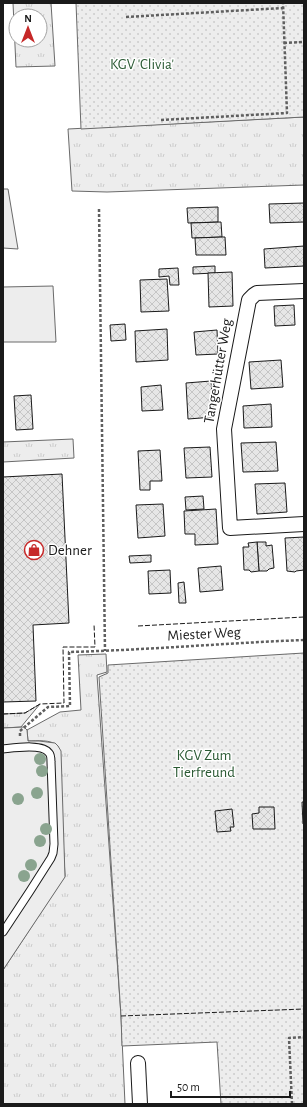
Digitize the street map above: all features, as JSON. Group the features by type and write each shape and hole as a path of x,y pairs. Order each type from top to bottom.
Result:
{"street":[{"name":"Tangerhütter Weg","path":"304,291 257,294 252,296 249,300 224,429 230,528 304,524"},
{"path":"138,1063 140,1104"}],"lane":[{"path":"3,749 38,747 48,751 51,759 54,844 51,858 3,932"}],"path":[{"path":"161,120 287,113 283,3"},
{"path":"126,17 283,8"},
{"path":"284,43 304,42"},
{"path":"99,210 105,651"},
{"name":"Miester Weg","path":"19,748 20,731 48,707 70,706 69,652 304,640"},
{"path":"292,1104 289,1038 304,1037"}],"green space":[{"path":"13,3 51,3 55,66 16,67 15,48 48,48 48,8 13,8"},
{"name":"KGV 'Clivia'","path":"76,3 304,3 304,117 81,129"},
{"path":"304,117 304,185 107,192 72,191 68,129"},
{"path":"73,439 74,458 3,462 3,442"},
{"name":"KGV Zum Tierfreund","path":"304,653 304,1104 221,1104 217,1042 122,1046 99,677 108,673 108,665"},
{"path":"106,654 107,672 97,675 121,1016 125,1104 3,1104 3,970 65,876 58,746 48,741 28,741 27,730 60,712 81,710 78,655"},
{"path":"40,704 21,727 3,728 3,714 25,713"}],"shaded area":[{"path":"3,189 8,189 18,249 3,248"},
{"path":"53,286 56,342 3,342 3,287"},
{"path":"24,727 27,730 28,741 55,743 61,751 65,877 3,970 3,728"}],"building":[{"path":"304,203 304,222 270,223 269,204"},
{"path":"218,207 218,222 188,223 187,208"},
{"path":"221,222 222,237 192,238 191,223"},
{"path":"225,237 226,255 196,255 195,238"},
{"path":"304,246 304,266 265,268 264,249"},
{"path":"215,266 215,273 193,274 193,267"},
{"path":"178,268 179,285 170,285 169,276 159,277 159,269"},
{"path":"232,272 233,306 209,307 208,273"},
{"path":"167,279 169,311 141,312 140,280"},
{"path":"294,305 295,325 275,326 274,306"},
{"path":"125,324 126,340 111,341 110,325"},
{"path":"167,329 168,360 136,362 135,331"},
{"path":"217,330 218,354 196,355 194,332"},
{"path":"281,360 283,387 251,389 249,362"},
{"path":"211,381 214,417 188,419 186,383"},
{"path":"161,385 163,410 142,411 141,387"},
{"path":"31,395 33,429 16,430 14,396"},
{"path":"271,404 272,427 244,428 243,406"},
{"path":"276,442 278,471 243,472 241,443"},
{"path":"210,447 212,477 186,478 184,448"},
{"path":"160,450 162,481 150,481 150,490 140,490 138,451"},
{"name":"Dehner","path":"62,474 69,623 33,625 36,701 3,702 3,477"},
{"path":"285,483 287,512 257,514 255,484"},
{"path":"203,496 204,509 186,510 185,497"},
{"path":"163,504 165,536 138,538 136,505"},
{"path":"216,509 218,544 195,545 195,534 185,534 184,511"},
{"path":"304,537 304,570 295,572 287,571 285,538"},
{"path":"257,542 266,542 266,546 272,545 274,568 267,571 259,571"},
{"path":"257,542 259,571 251,572 249,570 244,570 243,547 249,547 248,543"},
{"path":"151,555 151,562 130,563 129,556"},
{"path":"221,566 223,590 200,592 198,568"},
{"path":"170,570 171,593 149,594 148,571"},
{"path":"184,582 186,603 179,603 178,583"},
{"path":"302,802 304,802 304,824 303,824"},
{"path":"259,807 274,807 275,829 253,829 252,814 259,813"},
{"path":"232,809 234,827 230,827 231,831 217,832 215,811"}],"fence":[{"path":"138,626 304,617"},
{"path":"3,714 25,713 40,704 64,703 63,647 95,647 94,624"},
{"path":"121,1016 304,1009"}],"place":[{"name":"Dehner","path":"34,550"}]}
